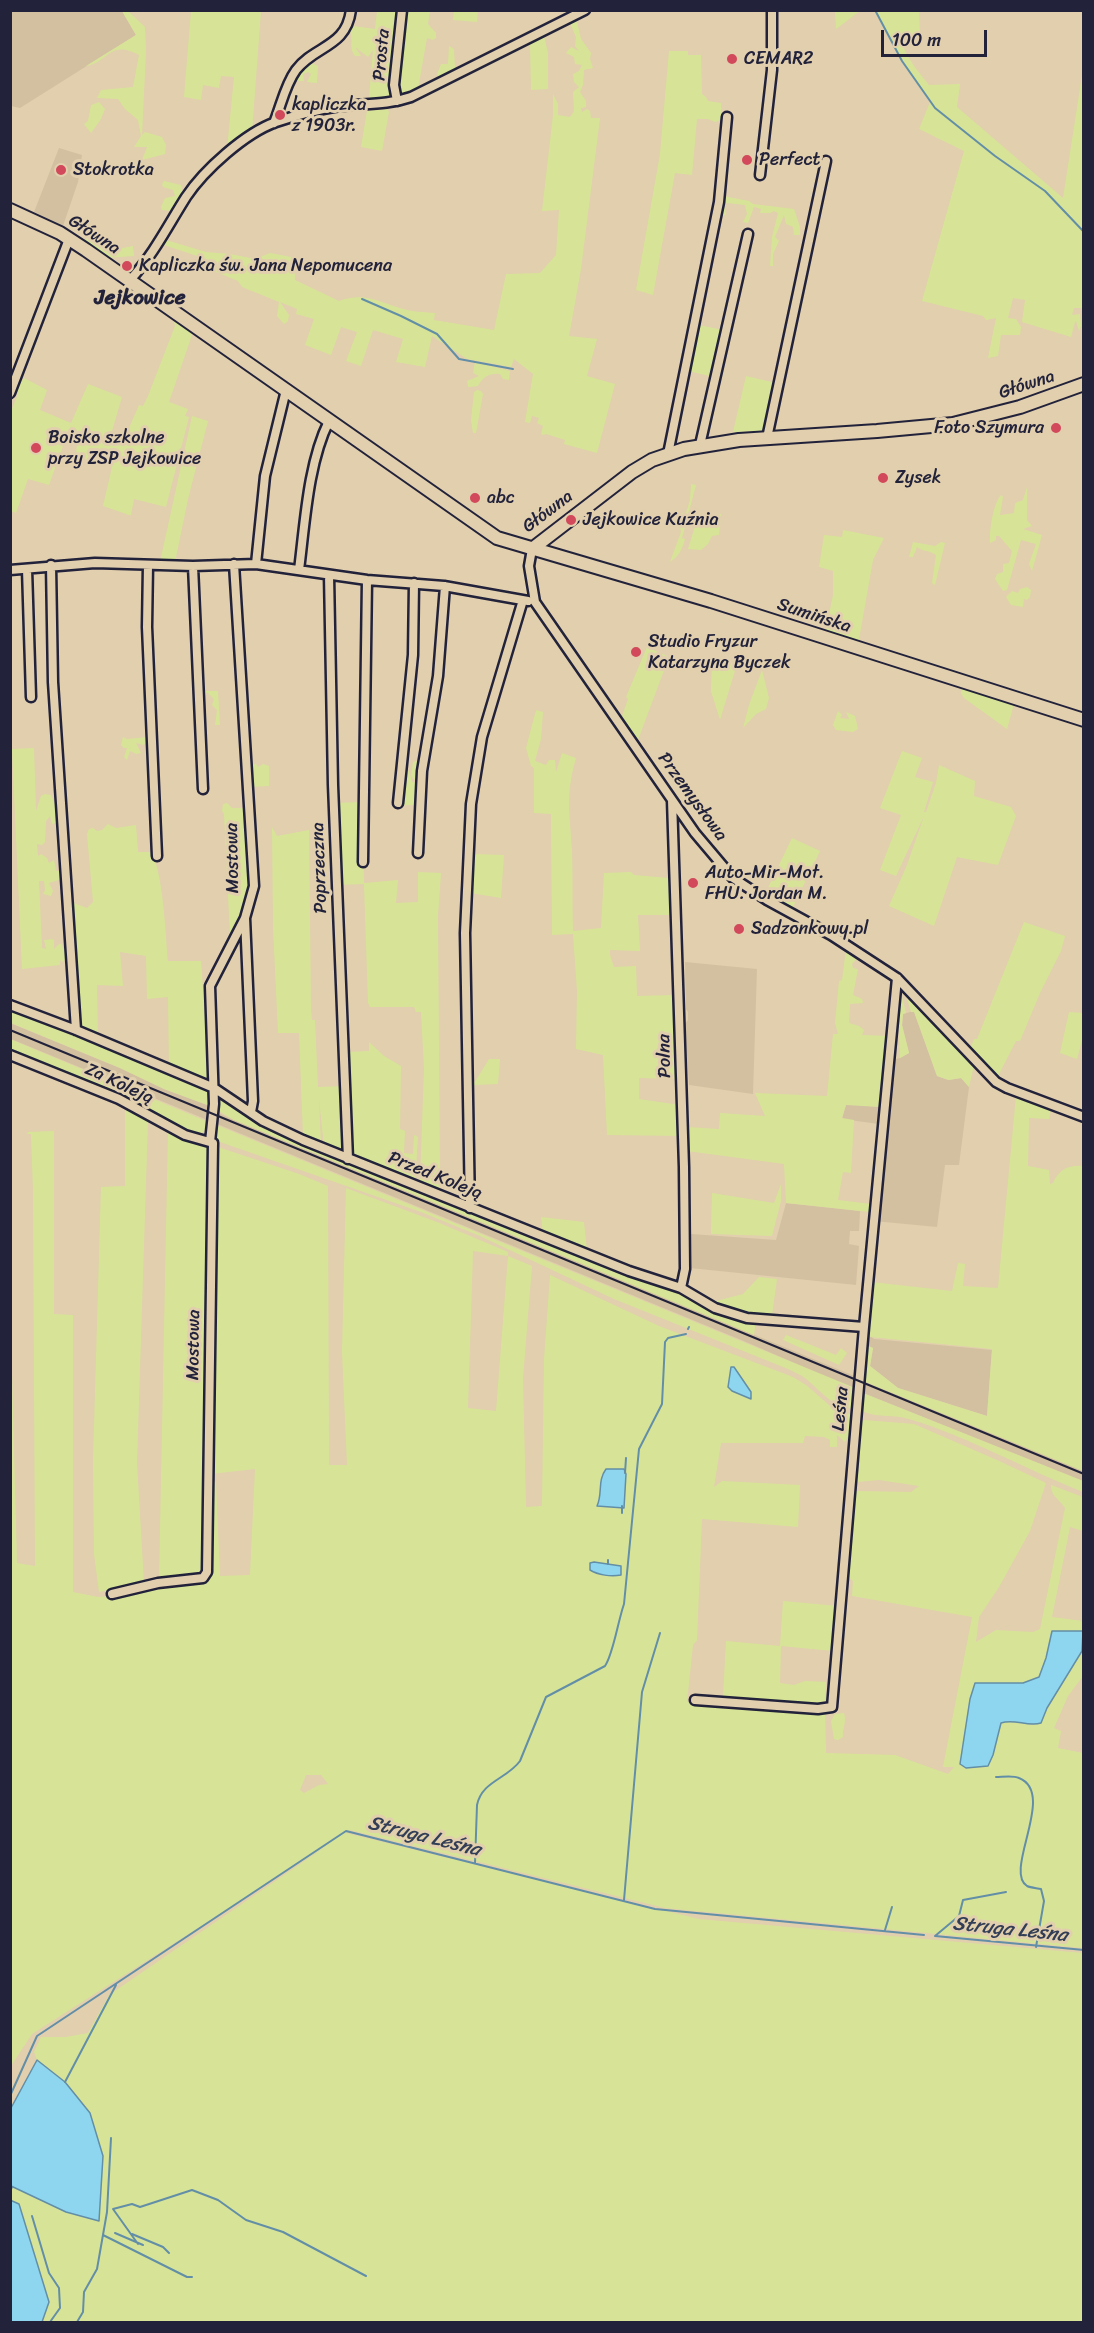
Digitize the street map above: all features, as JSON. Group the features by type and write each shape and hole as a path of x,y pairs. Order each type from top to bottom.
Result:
{"street":[{"path":"274,123 289,81 295,71 346,30 351,10"},
{"name":"Prosta","path":"397,101 394,85 402,10"},
{"path":"130,280 162,240 187,196 205,174 226,154 274,123 334,107 397,101 420,93 585,10"},
{"path":"760,175 772,70 772,10"},
{"path":"668,454 719,202 727,117"},
{"path":"767,438 826,161"},
{"name":"Główna","path":"10,210 69,239 130,280 484,530 500,539 532,549 618,481 652,460 668,454 700,445 953,424 1020,408 1083,384"},
{"path":"700,445 748,234"},
{"path":"10,393 69,239"},
{"path":"256,564 265,476 286,390"},
{"path":"299,570 314,468 329,421"},
{"name":"Przemysłowa","path":"532,549 529,566 534,602 672,800 733,878 767,900 831,935 897,978 996,1082 1006,1088 1083,1117"},
{"name":"Sumińska","path":"532,549 711,602 1083,720"},
{"path":"10,570 95,563 193,566 256,564 367,580 445,586 534,602"},
{"name":"Mostowa","path":"112,1594 159,1582 203,1578 209,1562 214,1088 210,986 245,918 254,886 234,564"},
{"path":"51,565 53,682 76,1030"},
{"path":"148,565 148,639 157,856"},
{"path":"193,566 203,789"},
{"path":"27,569 31,697"},
{"name":"Poprzeczna","path":"329,575 333,785 348,1159"},
{"path":"363,862 367,580"},
{"path":"398,803 413,655 414,583"},
{"path":"418,853 422,771 438,676 445,586"},
{"path":"470,1208 465,933 471,804 482,737 523,600"},
{"name":"Polna","path":"672,800 685,1227 685,1269 681,1288"},
{"path":"673,823 685,818"},
{"path":"245,918 253,1101 251,1112"},
{"name":"Leśna","path":"695,1700 832,1707 864,1327 897,978"},
{"name":"Przed Koleją","path":"10,1005 214,1088 276,1128 348,1159 629,1271 681,1288 715,1308 747,1318 864,1327"},
{"name":"Za Koleją","path":"10,1055 119,1100 185,1135 212,1142"}],"shaded area":[{"path":"10,11 122,11 136,35 20,108 11,106"},
{"path":"59,148 82,155 78,182 63,226 34,212"},
{"path":"685,962 757,969 753,1094 689,1085 685,1024 688,1020 688,1012 686,1009"},
{"path":"914,1011 937,1076 948,1080 961,1078 969,1087 959,1165 945,1165 937,1227 874,1221 891,1060 909,1053 902,1025 903,1014"},
{"path":"10,1023 120,1068 164,1089 210,1106 210,1109 234,1120 1070,1465 1083,1471 1083,1481 863,1393 746,1342 11,1039"},
{"path":"846,1104 880,1107 879,1124 842,1119"},
{"path":"786,1203 860,1211 859,1231 850,1231 849,1244 859,1246 856,1285 690,1268 691,1234 776,1240"},
{"path":"866,1326 868,1334 874,1339 992,1350 987,1416 898,1388 870,1366 873,1348 866,1345"}],"green space":[{"path":"835,10 860,11 836,29"},
{"path":"122,11 128,11 145,27 142,135 145,132 162,137 166,145 165,154 142,160 147,147 134,147 141,136 138,120 125,109 118,99 97,98 101,90 133,87 139,55 129,51 115,51 86,66 136,35"},
{"path":"191,11 261,11 252,132 227,149 234,77 221,76 219,88 203,85 201,100 184,97"},
{"path":"377,11 401,11 391,97 369,98 373,50 368,57 355,47 361,56 355,56 350,31 353,26 375,29"},
{"path":"405,11 430,11 428,24 436,33 436,38 433,40 427,38 418,89 399,96 397,88"},
{"path":"454,11 478,11 477,22 453,20"},
{"path":"874,11 919,11 920,36 900,35 908,55 929,85 960,84 957,107 1063,198 1083,69 1084,308 1074,308 1072,315 1080,314 1081,326 1079,331 1075,322 1071,337 1022,322 1025,300 1013,298 1008,318 1016,319 1021,327 1020,335 1001,335 998,356 988,358 996,318 986,320 983,316 922,301 964,151 919,129 930,102"},
{"path":"577,22 581,39 591,53 593,68 584,70 580,92 586,101 586,107 581,108 582,112 587,109 590,111 591,118 600,118 581,269 569,336 597,339 587,376 615,384 597,453 564,444 565,440 541,434 543,426 537,423 539,418 532,416 530,423 525,422 533,374 514,359 511,367 467,359 432,336 425,367 396,362 403,339 373,330 361,366 346,361 357,332 341,327 331,355 305,345 314,319 296,314 297,309 280,302 289,315 288,321 284,324 277,316 279,302 242,287 238,281 216,272 203,258 164,245 166,240 206,252 255,259 270,253 296,258 295,280 339,301 355,297 370,298 408,310 435,313 434,320 494,330 506,274 540,273 556,255 559,210 542,211 553,115 553,94 558,104 558,115 570,117 574,111 573,92 579,87 574,82 573,74 579,71 582,65 575,64 574,57 566,53 571,47 579,51 575,46 576,37 570,23"},
{"path":"544,36 548,53 548,89 531,90 530,43"},
{"path":"449,46 454,49 455,69 439,78 437,74 441,64 448,64"},
{"path":"669,51 688,51 688,55 701,55 702,94 708,101 721,103 721,120 715,122 708,119 697,119 692,175 675,173 653,295 636,290 660,154"},
{"path":"311,63 318,66 317,83 307,82 311,74 308,72 303,74 304,81 297,81 299,75"},
{"path":"99,102 105,109 91,133 84,124 88,121 91,105"},
{"path":"387,109 389,112 382,151 361,147 367,111"},
{"path":"164,181 181,185 183,194 173,211 162,210 161,207 165,198 175,196 173,190 163,187"},
{"path":"723,196 749,201 753,204 794,209 800,235 794,235 793,227 786,224 784,215 775,237 779,241 773,254 773,266 770,266 772,237 778,213 774,211 760,213 761,209 754,207 748,223 743,222 747,214 745,205 727,203 724,205 726,215 719,216"},
{"path":"87,237 108,251 133,246 134,256 106,258 85,243"},
{"path":"179,319 193,332 169,402 188,409 185,416 189,417 166,507 134,499 131,515 129,515 103,506 112,467 88,461 76,454 77,443 65,440 49,485 28,479 16,513 11,511 11,411 17,397 19,379 22,381 24,378 47,390 40,410 71,423 88,384 122,397 112,431 125,437 139,405 143,406 148,396 175,326 174,322"},
{"path":"698,325 724,330 714,377 688,371"},
{"path":"475,362 510,371 509,380 503,379 500,374 493,374 484,378 478,386 468,387 467,381 479,376 473,373"},
{"path":"746,376 776,383 764,431 733,432"},
{"path":"477,390 483,394 476,433 473,433 471,420 474,392"},
{"path":"192,416 208,421 175,562 160,562"},
{"path":"691,484 696,485 682,538 685,539 680,552 670,562 681,532 678,518 680,513 686,513"},
{"path":"1027,487 1027,520 1032,526 1023,529 1042,535 1032,571 1029,564 1036,544 1021,540 1007,590 1003,591 995,579 997,574 1003,572 1003,564 1009,563 1012,551 999,536 996,536 996,540 990,543 994,511 1001,495 1003,497 1000,515 1014,513 1015,503 1023,500"},
{"path":"699,513 715,516 721,514 719,535 712,536 701,550 688,549"},
{"path":"843,530 884,538 873,560 858,645 825,634 833,595 833,571 819,567 824,535 842,537"},
{"path":"913,542 935,546 941,542 945,543 935,585 932,583 936,555 917,547 913,557 909,557"},
{"path":"1027,587 1031,590 1030,597 1027,600 1024,599 1023,607 1011,605 1006,597 1012,591 1018,593 1020,589"},
{"path":"647,647 669,657 638,740 622,716 628,699 626,697"},
{"path":"724,660 737,664 720,720 711,691 712,662 718,666"},
{"path":"762,670 769,698 766,709 756,714 743,728 749,705"},
{"path":"962,688 1014,704 1007,729 964,698 961,693"},
{"path":"200,691 218,691 220,725 215,725 217,710 212,705 214,699 207,692 204,698 206,731 202,731"},
{"path":"536,710 543,712 541,739 535,761 546,765 549,760 555,760 556,772 562,753 576,758 570,783 569,804 573,931 601,928 604,873 631,872 634,875 669,878 672,915 638,915 640,951 610,950 610,955 614,967 636,966 637,996 675,995 680,1079 639,1078 639,1099 680,1105 681,1136 607,1135 603,1055 576,1049 577,991 573,934 552,935 551,814 534,813 534,768 531,766 526,748"},
{"path":"838,711 842,715 840,718 849,719 846,712 855,716 858,729 853,732 836,730 833,725"},
{"path":"123,737 127,739 148,737 149,742 143,745 136,743 141,753 136,754 130,751 127,760 124,757 127,748 121,745"},
{"path":"34,748 36,811 41,796 51,795 55,804 58,805 60,822 52,824 50,816 46,821 45,842 42,845 37,844 38,856 41,854 47,858 49,863 54,860 56,871 63,870 62,879 49,883 53,891 51,896 43,894 44,881 39,881 42,948 46,949 44,940 52,939 54,949 59,944 62,944 63,949 67,947 69,957 62,962 60,960 60,965 22,969 12,749"},
{"path":"902,751 922,758 915,777 933,782 924,812 926,812 936,783 939,765 975,781 974,796 1011,807 1016,816 998,865 957,857 934,926 889,906 907,865 924,816 896,876 880,870 901,815 880,808"},
{"path":"413,762 421,764 417,805 399,805 404,769 409,771 412,782 418,783 411,776"},
{"path":"256,764 258,767 263,764 269,766 269,786 249,787 250,765"},
{"path":"362,802 364,883 398,880 396,903 418,902 418,872 441,873 438,916 440,1189 420,1182 424,1068 421,1012 416,1012 414,1007 370,1007 368,1003 364,884 337,885 334,803"},
{"path":"227,803 232,808 246,808 251,895 234,936 230,936 224,814 222,811 223,804"},
{"path":"108,824 116,828 136,825 138,852 150,852 154,860 163,903 168,961 201,961 209,1078 189,1075 169,1067 168,997 147,999 146,956 120,952 123,986 97,985 98,1036 79,1029 71,902 87,908 93,902 87,834 89,829 102,830"},
{"path":"272,827 277,836 309,830 311,1010 312,1020 315,1020 318,1087 345,1086 344,1150 338,1152 324,1147 319,1099 321,1145 303,1136 299,1033 278,1033 273,927"},
{"path":"792,838 820,851 792,909 765,894"},
{"path":"472,854 504,855 501,898 470,893"},
{"path":"1024,922 1065,936 1061,951 1020,1041 1016,1041 997,1078 969,1052 974,1039 977,1039"},
{"path":"860,947 857,958 852,964 853,968 858,969 853,995 862,999 863,1003 850,1004 849,1023 864,1030 862,1035 889,1036 880,1107 846,1105 842,1118 854,1120 851,1173 843,1172 838,1200 871,1204 870,1212 786,1203 784,1164 687,1151 687,1127 719,1129 720,1113 765,1116 755,1093 827,1096 833,1034 838,1034 835,1023 839,981 842,980 846,949"},
{"path":"898,991 901,993 906,1013 903,1014 902,1025 909,1053 900,1058"},
{"path":"905,992 974,1065 969,1087 961,1078 949,1080 937,1076"},
{"path":"10,1007 202,1086 211,1096 210,1106 164,1089 120,1068 11,1023"},
{"path":"1069,1012 1083,1013 1083,1037 1077,1059 1060,1053"},
{"path":"10,1039 206,1121 208,1127 202,1133 194,1133 86,1082 11,1052"},
{"path":"369,1042 384,1056 401,1066 400,1129 405,1131 404,1153 413,1154 414,1135 418,1137 415,1185 351,1156 347,1086 350,1085 348,1052 369,1051"},
{"path":"489,1059 500,1059 498,1084 473,1085"},
{"path":"1016,1096 1051,1109 1049,1119 1029,1118 1028,1166 1049,1170 1050,1184 1065,1169 1083,1166 1083,1471 863,1381 866,1345 873,1348 870,1366 898,1388 987,1416 992,1349 870,1337 866,1326 871,1282 952,1291 958,1263 965,1264 963,1286 998,1288"},
{"path":"228,1099 254,1117 498,1223 756,1320 754,1335 234,1120 217,1110 219,1101"},
{"path":"125,1108 148,1120 137,1463 144,1583 99,1592 94,1554 93,1461 101,1187 125,1186"},
{"path":"219,1126 855,1388 855,1405 851,1408 844,1407 826,1397 803,1377 788,1369 614,1299 480,1236 421,1212 220,1142 216,1139 215,1129"},
{"path":"168,1130 209,1147 204,1573 159,1580"},
{"path":"54,1131 54,1314 73,1315 73,1592 98,1597 197,1582 204,1585 209,1581 206,1577 213,1481 216,1482 220,1576 250,1575 255,1469 211,1474 215,1146 328,1186 329,1465 347,1465 342,1352 346,1188 437,1222 508,1252 508,1256 532,1266 523,1378 526,1507 542,1506 544,1359 550,1275 659,1326 793,1377 829,1405 854,1416 851,1431 845,1442 837,1435 837,1447 830,1447 830,1440 824,1437 805,1436 803,1443 721,1443 714,1487 722,1481 800,1485 798,1527 702,1519 697,1640 693,1645 687,1702 825,1710 826,1753 895,1755 948,1774 954,1767 943,1767 972,1617 852,1596 853,1581 847,1576 855,1491 911,1492 919,1486 879,1480 857,1482 860,1458 857,1454 859,1423 864,1420 914,1424 1046,1483 1030,1531 999,1587 979,1617 976,1642 996,1630 1033,1632 1040,1629 1065,1508 1054,1495 1051,1485 1083,1497 1083,1531 1070,1527 1052,1617 1083,1621 1083,1631 1052,1631 1044,1667 1034,1680 1000,1684 975,1683 988,1766 1001,1723 1007,1721 1033,1725 1047,1708 1083,1647 1083,1676 1068,1696 1054,1728 1061,1731 1058,1748 1083,1753 1083,1948 665,1908 350,1830 346,1833 699,1919 1083,1953 1083,2322 42,2322 49,2302 19,2205 11,2200 11,2186 66,2212 65,2082 37,2060 34,2052 41,2037 66,2037 88,2033 109,1995 331,1843 32,2034 11,2066 10,1374 12,1374 17,1563 35,1566 33,1191 31,1134 27,1134 28,1132","holes":["473,1251 508,1256 496,1411 468,1408","607,1469 624,1469 626,1474 624,1508 597,1505 601,1497 600,1485","306,1775 321,1775 328,1784 319,1785 304,1793 300,1790"]},
{"path":"781,1184 781,1201 772,1236 711,1234 712,1193 774,1203"},
{"path":"541,1217 584,1222 587,1251 543,1234"},
{"path":"759,1277 777,1279 772,1315 799,1319 754,1316 732,1311 712,1302 743,1294"},
{"path":"786,1335 836,1355 841,1348 847,1353 839,1365 783,1340"},
{"path":"863,1393 1083,1481 1083,1492 931,1426 903,1418 864,1412 861,1405"},
{"path":"783,1601 838,1606 833,1651 781,1646 780,1683 794,1685 805,1681 826,1682 825,1701 815,1704 723,1697 726,1641 780,1646"},
{"path":"844,1713 843,1737 838,1740 834,1739 831,1721 835,1714"}],"water":[{"path":"731,1367 734,1367 751,1392 751,1399 728,1387"},
{"path":"606,1469 624,1469 626,1474 624,1508 597,1506"},
{"path":"590,1563 621,1566 621,1575 609,1576 593,1572 590,1570"},
{"path":"1052,1631 1083,1631 1082,1651 1047,1708 1041,1723 1011,1721 1001,1723 988,1766 966,1768 960,1764 970,1699 975,1683 1023,1683 1039,1677"},
{"path":"37,2060 65,2082 90,2113 103,2156 99,2221 66,2212 11,2186 11,2108"},
{"path":"10,2200 19,2204 49,2302 42,2322 11,2322"}],"waterway":[{"path":"875,10 902,61 935,108 995,156 1045,191 1084,232"},
{"path":"362,299 437,334 459,359 513,369"},
{"path":"475,1863 477,1805 480,1797 489,1785 520,1761 546,1697 605,1666 608,1661 624,1604 639,1449 662,1404 665,1342 668,1338 686,1334"},
{"path":"625,1473 626,1458"},
{"path":"622,1506 622,1513"},
{"path":"624,1900 642,1692 660,1633"},
{"path":"996,1777 1019,1778 1029,1786 1033,1799 1032,1815 1021,1865 1021,1878 1027,1886 1041,1889 1044,1901 1036,1947"},
{"name":"Struga Leśna","path":"10,2096 37,2036 346,1831 655,1909 924,1935"},
{"path":"935,1936 959,1916 963,1900 1006,1892"},
{"path":"885,1930 892,1907"},
{"name":"Struga Leśna","path":"935,1936 1084,1950"},
{"path":"65,2082 116,1985"},
{"path":"77,2322 83,2312 84,2292 97,2269 107,2212 111,2138"},
{"path":"10,2191 12,2187"},
{"path":"138,2244 113,2209 132,2204 140,2207 192,2190 218,2200 246,2220 283,2232 366,2276"},
{"path":"32,2216 49,2273 59,2288 60,2308 50,2322"},
{"path":"115,2233 143,2245"},
{"path":"132,2234 163,2247 169,2253"},
{"path":"103,2235 187,2277 192,2277"}],"railway":[{"path":"10,1030 1084,1474"}],"place":[{"name":"CEMAR2","path":"732,59"},
{"name":"kapliczka z 1903r.","path":"280,115"},
{"name":"Perfect","path":"747,160"},
{"name":"Stokrotka","path":"61,170"},
{"name":"Kapliczka św. Jana Nepomucena","path":"127,266"},
{"name":"Foto Szymura","path":"1056,428"},
{"name":"Boisko szkolne przy ZSP Jejkowice","path":"36,448"},
{"name":"Zysek","path":"883,478"},
{"name":"abc","path":"475,498"},
{"name":"Jejkowice Kuźnia","path":"571,520"},
{"name":"Studio Fryzur Katarzyna Byczek","path":"636,652"},
{"name":"Auto-Mir-Mot. FHU. Jordan M.","path":"693,883"},
{"name":"Sadzonkowy.pl","path":"739,929"}],"district":[{"name":"Jejkowice","path":"140,299"}]}
